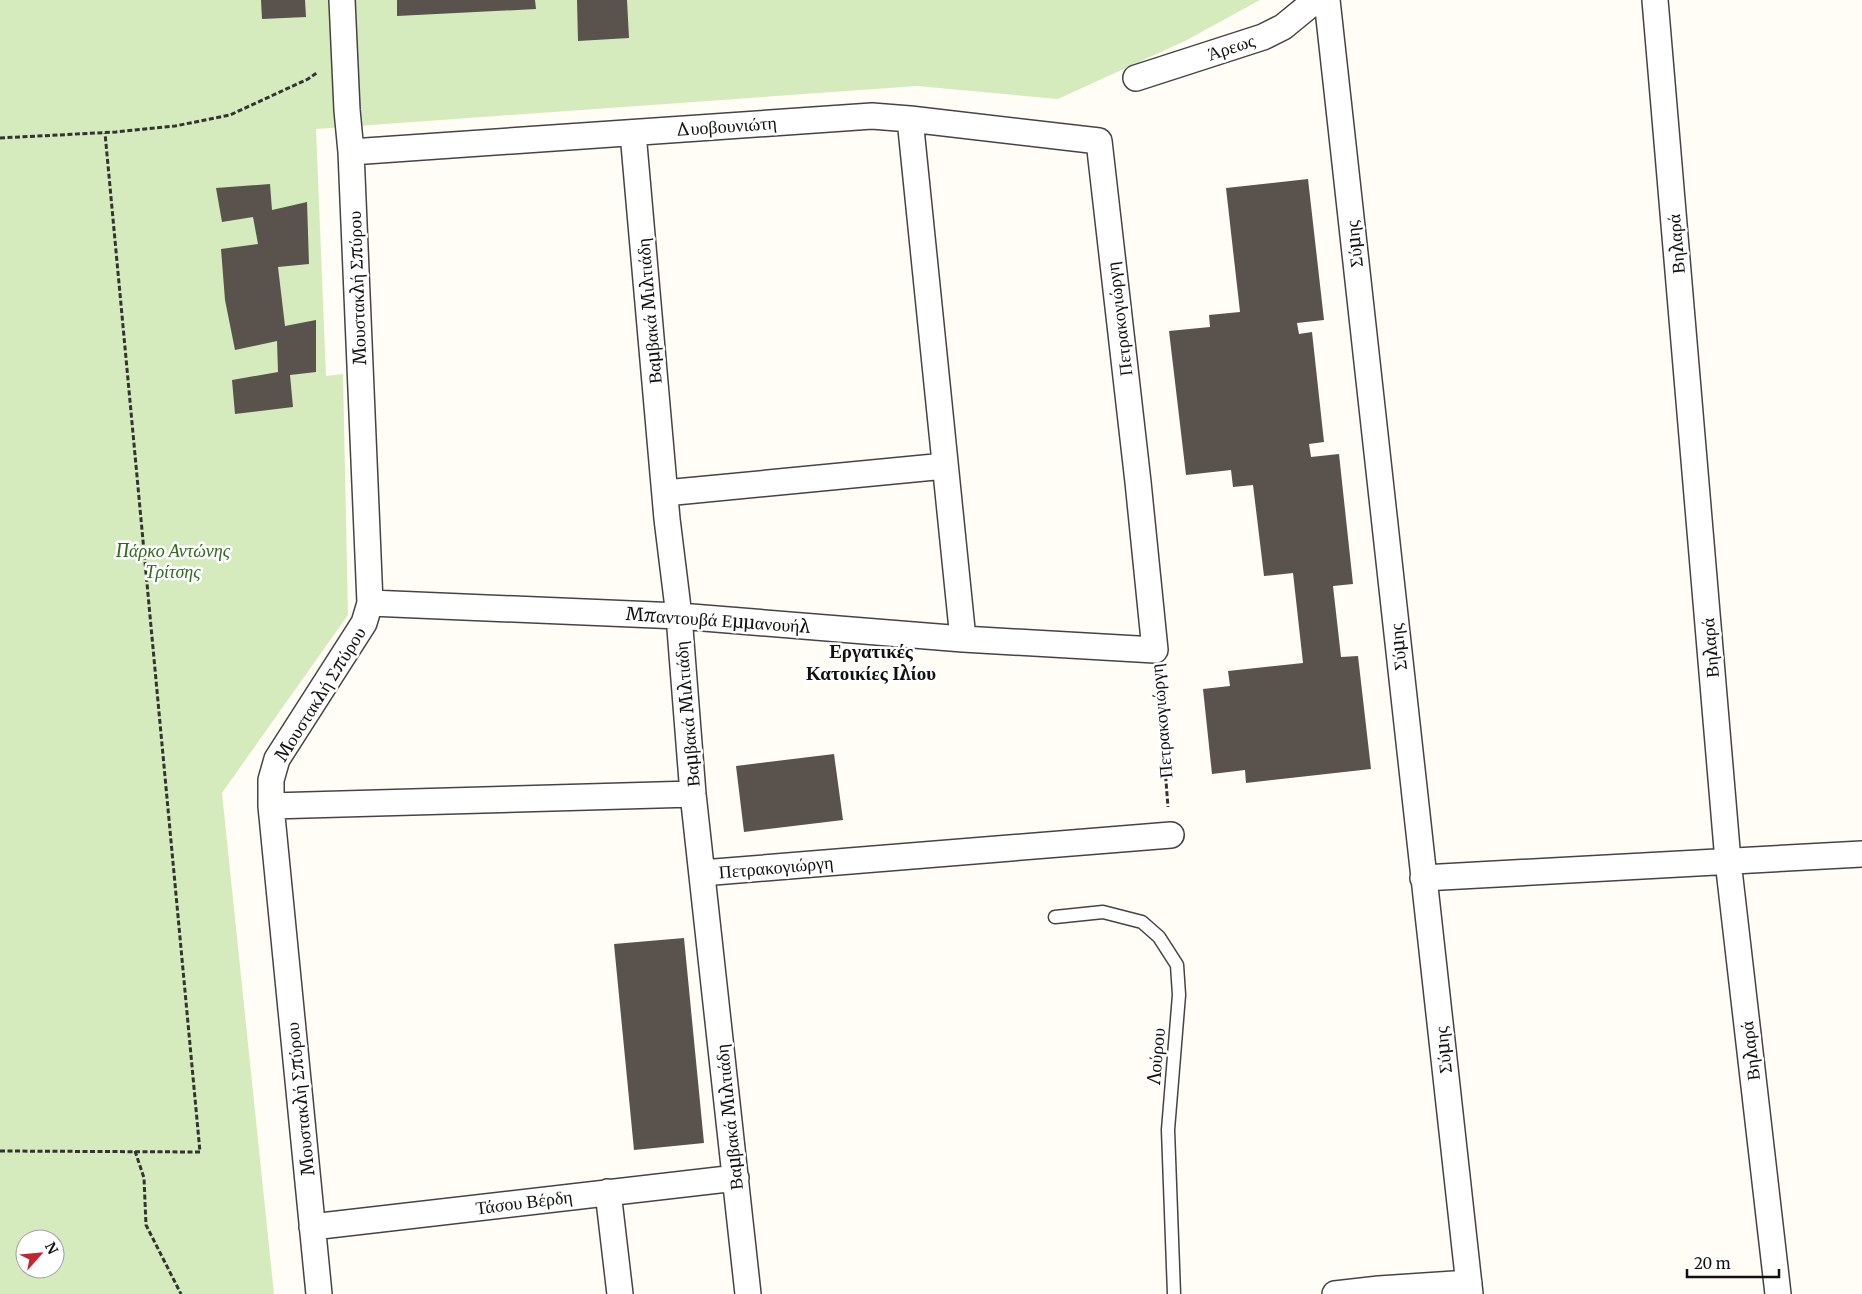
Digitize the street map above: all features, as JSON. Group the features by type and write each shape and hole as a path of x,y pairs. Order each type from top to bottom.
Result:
{"street":[{"name":"Μουστακλή Σπύρου","path":"319,1294 271,806 271,780 277,759 364,623 370,603 352,152 347,110 342,0"},
{"name":"Άρεως","path":"1136,78 1263,37 1283,27 1316,0"},
{"name":"Σύμης","path":"1327,0 1469,1288"},
{"name":"Βηλαρά","path":"1655,0 1728,861 1778,1294"},
{"name":"Δυοβουνιώτη","path":"352,152 872,116 1099,141"},
{"path":"910,119 963,638"},
{"name":"Βαμβακά Μιλτιάδη","path":"633,133 664,493 679,616 693,794 748,1294"},
{"name":"Πετρακογιώργη","path":"1099,141 1155,650"},
{"path":"664,493 945,466"},
{"name":"Μπαντουβά Εμμανουήλ","path":"370,603 679,616 963,638 1155,650"},
{"path":"271,806 693,794"},
{"name":"Πετρακογιώργη","path":"702,873 1171,835"},
{"path":"1423,878 1862,854"},
{"name":"Τάσου Βέρδη","path":"312,1227 736,1178"},
{"path":"608,1192 620,1294"},
{"path":"1334,1294 1379,1289 1469,1288"}],"lane":[{"name":"Λούρου","path":"1055,917 1103,912 1142,922 1159,936 1177,965 1179,995 1168,1130 1174,1294"}],"path":[{"path":"0,138 104,133 175,126 230,115 308,79 344,52"},
{"path":"0,1151 200,1152 104,133"},
{"name":"Πετρακογιώργη","path":"1155,650 1171,835"},
{"path":"135,1151 144,1178 146,1225 182,1294"}],"green space":[{"name":"Πάρκο Αντώνης Τρίτσης","path":"0,0 1260,0 1185,41 1058,99 917,86 316,129 326,376 343,374 348,615 222,793 274,1294 0,1294"}],"building":[{"path":"261,0 305,0 306,17 262,19"},
{"path":"397,0 535,0 536,9 397,16"},
{"path":"577,0 627,0 629,38 578,41"},
{"path":"1308,179 1324,320 1297,323 1299,334 1312,332 1324,442 1309,444 1311,457 1339,454 1353,584 1333,586 1341,657 1358,656 1371,769 1246,783 1245,770 1212,774 1203,689 1230,686 1228,671 1303,663 1293,573 1264,576 1253,485 1233,487 1231,470 1186,475 1169,331 1210,327 1209,315 1240,312 1226,188"},
{"path":"270,184 272,210 307,202 309,264 278,267 285,326 316,320 316,372 290,375 293,407 235,414 232,380 278,372 277,341 235,350 225,300 221,249 258,244 253,217 222,222 216,188"},
{"path":"834,754 843,820 744,832 736,766"},
{"path":"684,938 704,1143 634,1150 614,944"}],"district":[{"name":"Εργατικές Κατοικίες Ιλίου","path":"871,662"}]}
